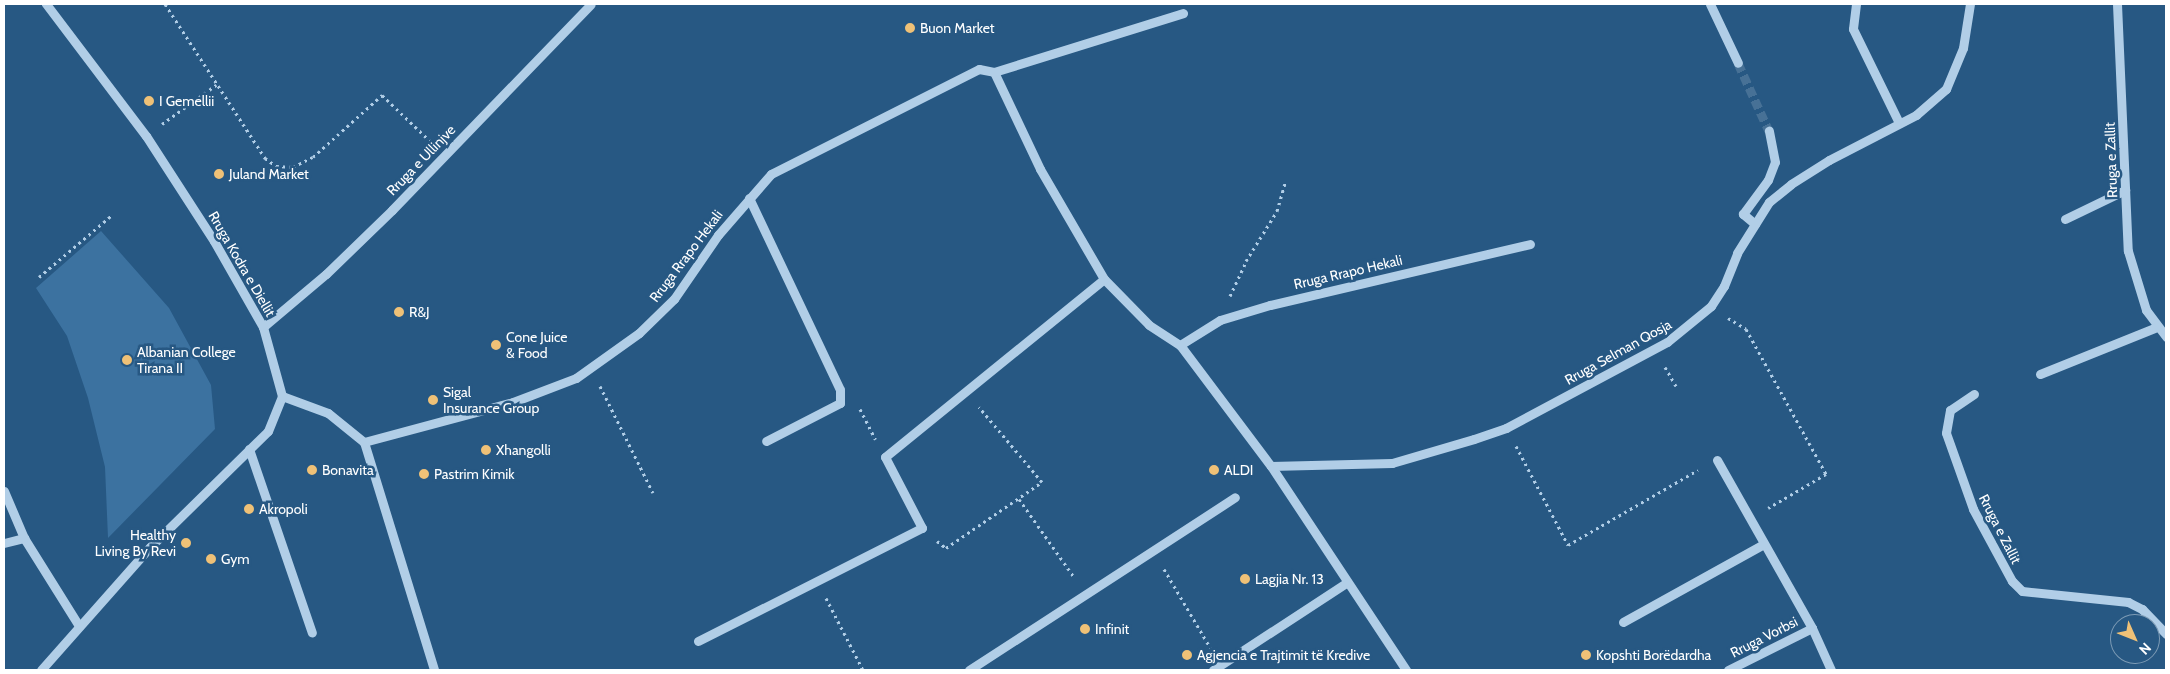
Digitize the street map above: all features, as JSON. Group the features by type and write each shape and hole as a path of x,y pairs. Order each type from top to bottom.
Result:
{"street":[{"name":"Rruga Kodra e Diellit","path":"46,4 146,136 214,241 263,328 282,396"},
{"name":"Rruga e Ullinjve","path":"263,328 326,274 445,155 591,4"},
{"path":"1710,4 1738,63"},
{"path":"1856,4 1853,29 1899,123"},
{"name":"Rruga Selman Qosja","path":"1271,466 1392,463 1506,428 1667,342 1692,324 1711,306 1724,286 1737,254 1769,202 1791,184 1916,115 1946,89 1963,48 1970,4"},
{"name":"Rruga e Zallit","path":"2117,4 2128,252 2146,310 2166,337"},
{"name":"Rruga Rrapo Hekali","path":"364,442 513,402 576,378 639,333 674,300 718,235 748,198 771,174 979,69 994,72 1184,13"},
{"path":"994,72 1040,169 1104,278 1149,325 1180,345 1271,466 1346,583 1406,670"},
{"path":"1755,224 1743,214 1768,180 1775,162 1769,131"},
{"path":"2065,219 2125,190"},
{"path":"748,198 821,343 840,390 840,403 766,441"},
{"name":"Rruga Rrapo Hekali","path":"1180,345 1220,320 1270,305 1530,244"},
{"path":"698,640 818,582 922,528 885,457 1104,278"},
{"path":"2040,374 2157,327"},
{"name":"Rruga e Zallit","path":"1974,394 1959,401 1950,410 1946,433 1983,531 2007,574 2022,591 2078,599 2128,602 2142,609 2166,634"},
{"path":"41,670 156,541 268,431 282,396 328,412 364,442 434,670"},
{"path":"250,449 312,633"},
{"path":"1717,460 1812,628 1831,670"},
{"path":"4,491 24,538 79,626"},
{"path":"969,670 1235,497"},
{"path":"4,544 24,538"},
{"path":"1624,622 1764,544"},
{"path":"1213,670 1346,583"},
{"name":"Rruga Vorbsi","path":"1728,670 1812,628"}],"path":[{"path":"164,4 265,158 276,166 293,167 313,157 382,95 445,155"},
{"path":"146,136 216,85"},
{"path":"1220,320 1246,261 1278,211 1286,180"},
{"path":"39,277 111,216"},
{"path":"1746,329 1826,474 1763,511"},
{"path":"591,367 653,493"},
{"path":"946,548 1019,500 1042,482 966,391"},
{"path":"858,406 885,457"},
{"path":"1506,428 1568,545 1698,470"},
{"path":"1019,500 1062,559"},
{"path":"1154,551 1197,626"},
{"path":"818,582 862,670"}],"shaded area":[{"path":"101,231 169,308 211,385 215,429 108,538 105,467 88,398 67,336 36,288"}],"tunnel":[{"path":"1738,63 1769,131"}],"place":[{"name":"Buon Market","path":"910,28"},
{"name":"I Gemellii","path":"149,101"},
{"name":"Juland Market","path":"219,174"},
{"name":"R&J","path":"399,312"},
{"name":"Cone Juice & Food","path":"496,345"},
{"name":"Albanian College Tirana II","path":"127,360"},
{"name":"Sigal Insurance Group","path":"433,400"},
{"name":"Xhangolli","path":"486,450"},
{"name":"Bonavita","path":"312,470"},
{"name":"ALDI","path":"1214,470"},
{"name":"Pastrim Kimik","path":"424,474"},
{"name":"Akropoli","path":"249,509"},
{"name":"Healthy Living By Revi","path":"186,543"},
{"name":"Gym","path":"211,559"},
{"name":"Lagjia Nr. 13","path":"1245,579"},
{"name":"Infinit","path":"1085,629"},
{"name":"Agjencia e Trajtimit të Kredive","path":"1187,655"},
{"name":"Kopshti Borëdardha","path":"1586,655"}]}
